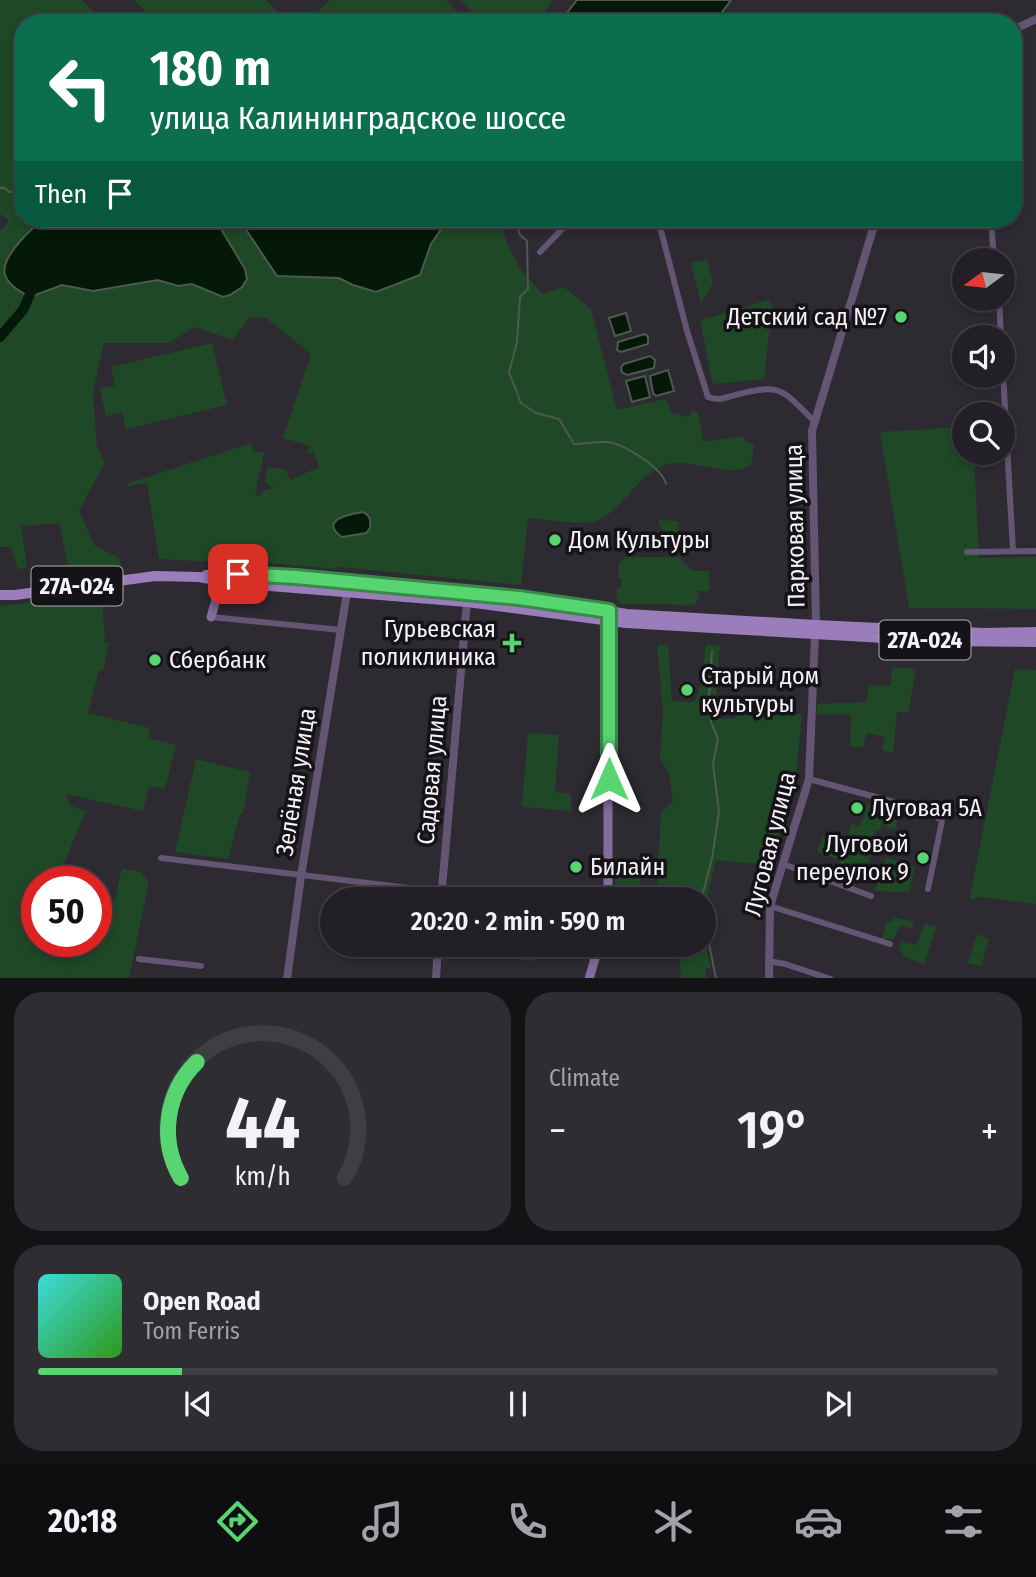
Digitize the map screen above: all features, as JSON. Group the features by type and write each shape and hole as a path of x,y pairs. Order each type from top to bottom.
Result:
{"main road":[{"name":"27А-024","path":"213,582 238,574 296,577 519,598 609,616"},
{"name":"27А-024","path":"0,595 128,579 213,582 936,641 1036,642"},
{"path":"211,617 213,582"},
{"path":"608,887 609,616"},
{"name":"27А-024","path":"815,630 1036,632"},
{"path":"589,978 595,957"}],"street":[{"path":"540,252 563,228"},
{"path":"660,228 687,331 708,397 716,400 763,388 778,390 814,421"},
{"name":"Парковая улица","path":"815,630 812,431 873,228"},
{"path":"992,228 993,248"},
{"path":"1004,388 1013,551"},
{"path":"967,552 1036,551"},
{"name":"Зелёная улица","path":"287,978 347,592"},
{"name":"Садовая улица","path":"443,887 459,670 467,602"},
{"path":"211,617 341,630"},
{"name":"Луговая улица","path":"769,978 770,906 809,779 815,630"},
{"path":"809,779 931,812 942,821 928,889"},
{"path":"161,858 379,887"},
{"path":"783,864 871,896"},
{"path":"770,906 890,944"},
{"path":"436,978 437,957"},
{"path":"139,959 201,966"},
{"path":"768,961 831,978"}],"green space":[{"path":"0,0 82,0 95,14 14,14 14,228 35,228 19,244 5,269 9,282 16,288 30,297 62,285 93,291 158,280 178,286 192,284 214,293 230,295 247,280 245,269 220,228 245,228 277,276 339,278 353,285 420,275 431,244 443,228 502,228 520,269 543,294 564,287 591,309 617,410 665,399 672,413 688,417 692,411 698,412 703,442 744,436 745,442 754,445 751,465 732,470 686,463 665,465 645,477 612,512 593,522 528,518 521,585 337,567 159,559 147,483 128,486 128,481 129,483 251,443 253,451 264,453 255,494 260,496 263,491 274,488 265,482 267,467 286,470 290,480 319,467 314,452 306,453 310,446 283,438 311,354 266,318 250,317 232,340 195,327 168,343 104,343 93,392 97,447 105,462 79,511 94,545 119,558 122,573 71,580 59,523 21,526 27,566 21,570 17,567 11,547 0,547 0,231 8,219 0,214"},
{"path":"134,0 266,0 280,14 148,14"},
{"path":"330,0 446,0 459,14 316,14"},
{"path":"461,0 553,0 543,14 475,14"},
{"path":"707,259 713,283 701,303 691,263"},
{"path":"769,299 772,308 764,379 713,384 700,320"},
{"path":"212,343 227,405 126,429 122,412 106,416 100,389 115,385 111,367"},
{"path":"952,428 952,465 975,465 979,558 1036,557 1036,609 909,608 880,432"},
{"path":"659,520 678,521 677,550 659,525"},
{"path":"626,557 678,557 693,571 709,571 709,591 696,591 700,595 694,605 621,604 616,598 622,579 618,578 619,563"},
{"path":"102,594 105,643 109,643 88,713 150,728 148,738 176,745 165,789 149,786 143,811 65,794 71,806 86,811 63,866 21,866 21,957 112,957 112,907 122,868 141,872 149,882 129,978 0,978 0,606"},
{"path":"709,644 720,646 715,707 718,718 734,719 738,704 773,705 772,714 802,714 795,786 768,865 716,860 710,887 657,887 661,812 673,802 669,774 660,759 663,712 657,645 668,645 672,701 694,702 703,679 705,647"},
{"path":"892,667 916,669 908,713 897,712 893,753 882,750 885,737 867,733 863,748 850,746 851,715 817,714 817,704 867,702 868,685 891,686"},
{"path":"1015,669 1036,670 1036,904 979,897 971,900 970,896"},
{"path":"528,733 559,735 555,792 571,794 571,811 522,807"},
{"path":"196,759 250,772 243,814 240,814 228,859 175,852"},
{"path":"877,803 929,815 888,807 884,817 897,821 895,830 882,825 879,831 875,831 872,841 875,842 862,879 853,888 832,880 840,860 817,852 822,837 846,845 851,824 860,826 868,804 876,806"},
{"path":"886,857 915,867 909,892 874,891"},
{"path":"615,861 642,864 640,886 643,887 615,887"},
{"path":"893,917 914,922 912,928 900,925 894,939 882,939 887,921 891,922"},
{"path":"924,924 937,926 924,964 902,956 899,948 901,942 917,945"},
{"path":"977,934 989,939 981,966 968,963"},
{"path":"512,957 535,957 534,961"},
{"path":"680,957 708,957 711,968 706,968 706,978 681,978"}],"shaded area":[{"path":"577,0 731,0 721,14 566,14"},
{"path":"220,228 245,269 247,279 242,287 223,297 192,284 178,286 158,280 93,291 62,285 30,297 9,282 5,268 12,251 33,229"},
{"path":"245,228 442,228 431,244 420,275 376,292 339,278 277,276"},
{"path":"626,313 631,331 615,336 609,318"},
{"path":"645,334 648,344 621,352 617,350 618,342"},
{"path":"650,356 655,360 654,368 627,375 622,372 621,367 624,364"},
{"path":"668,370 674,391 656,396 650,376"},
{"path":"645,376 650,397 632,402 626,381"},
{"path":"363,512 370,520 370,528 366,533 342,537 335,531 333,526 339,519"}],"waterway":[{"path":"0,188 14,192"},
{"path":"517,228 527,241 528,289 520,297 517,342 509,372 521,403 536,413 559,419 574,444 609,442 627,449 652,465 666,484"},
{"path":"0,337 23,310 34,285"},
{"path":"704,887 712,859 719,811 713,764 718,739 711,722 709,697 712,651"},
{"path":"712,957 716,978"}],"place":[{"name":"Детский сад №7","path":"901,317"},
{"name":"Дом Культуры","path":"555,540"},
{"name":"Гурьевская поликлиника","path":"512,643"},
{"name":"Сбербанк","path":"155,660"},
{"name":"Старый дом культуры","path":"687,690"},
{"name":"Луговая 5А","path":"857,808"},
{"name":"Луговой переулок 9","path":"923,858"},
{"name":"Билайн","path":"576,867"}],"route":[{"path":"238,574 519,598 609,611 609,779"}]}
